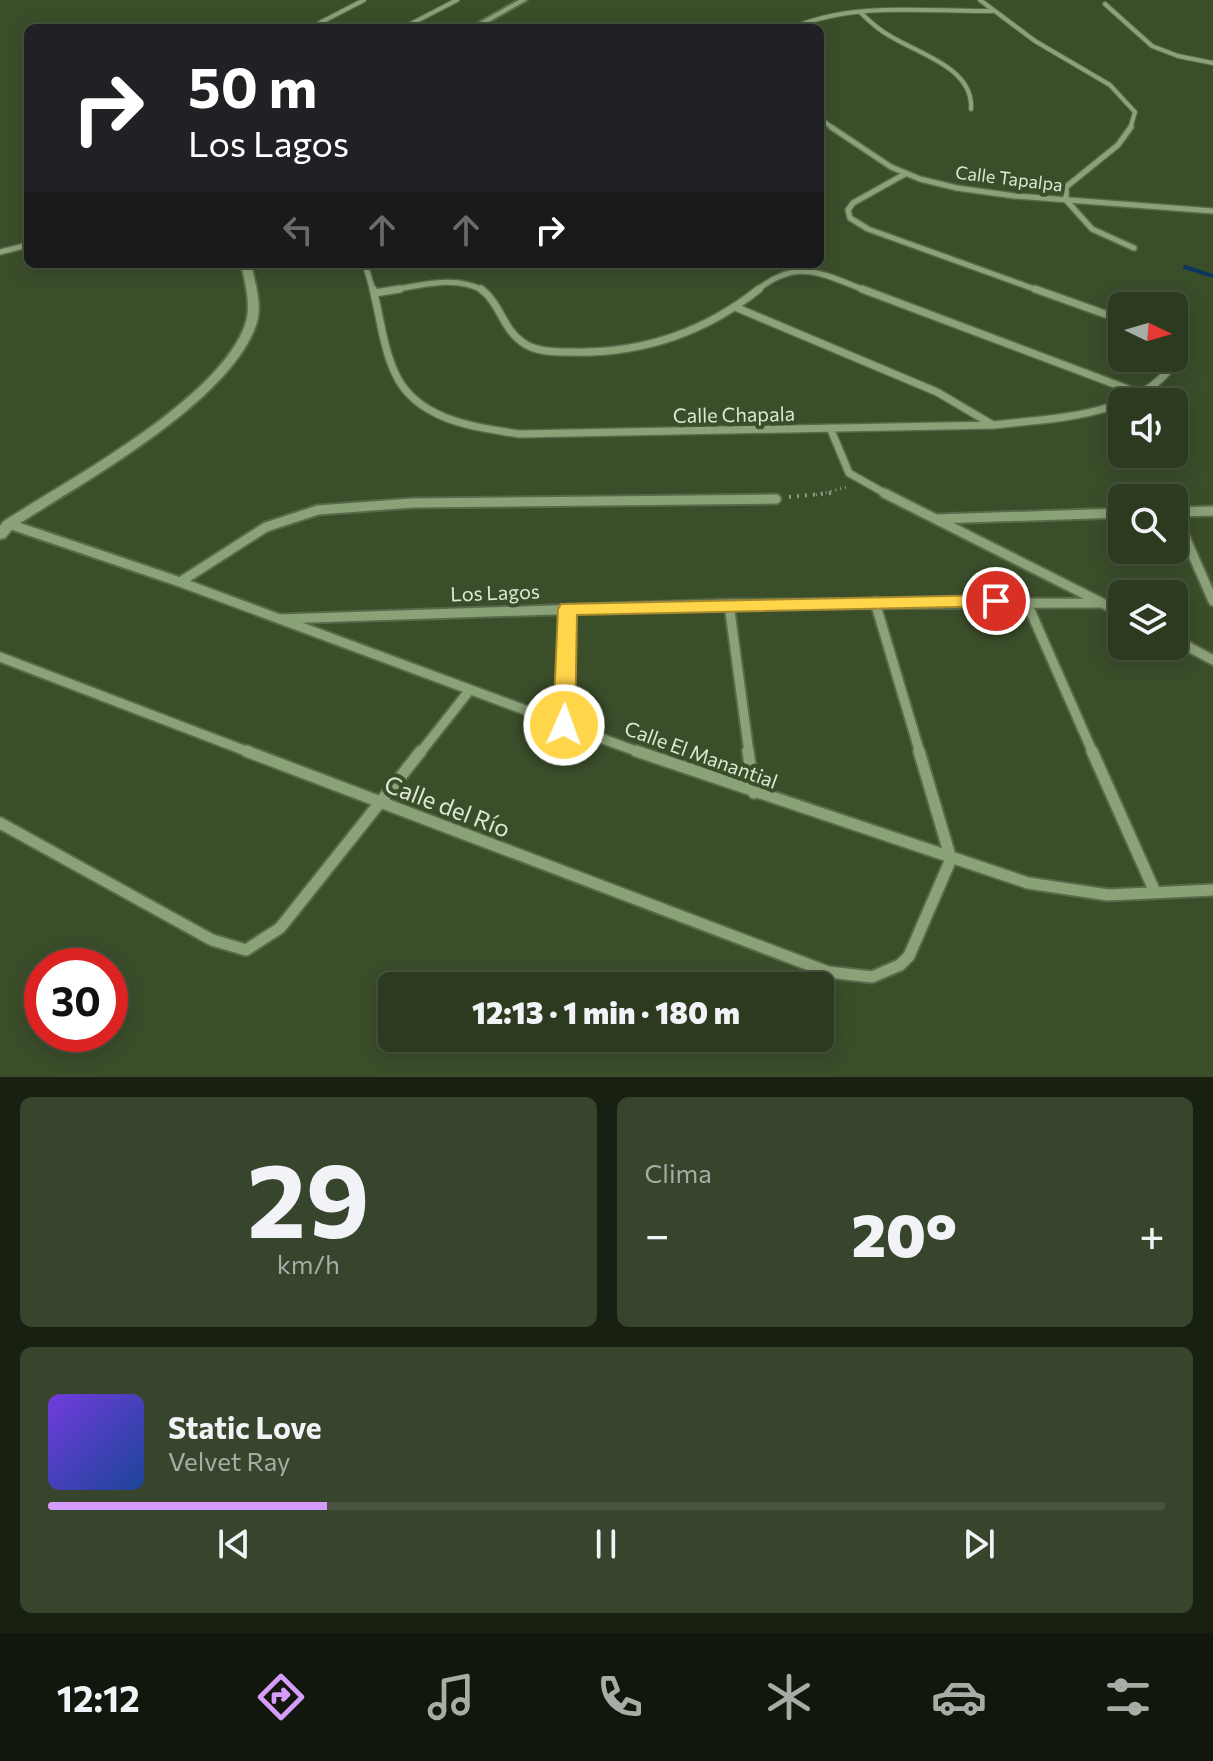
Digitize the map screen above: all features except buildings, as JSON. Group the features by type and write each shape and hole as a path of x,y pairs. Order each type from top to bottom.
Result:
{"street":[{"path":"318,24 364,0"},
{"path":"411,24 457,0"},
{"path":"480,24 524,0"},
{"path":"980,0 1035,41 1110,85 1135,112 1134,126 1125,141 1066,187 1066,200 1092,229 1134,248"},
{"path":"1105,4 1152,46 1178,56 1211,62"},
{"path":"800,24 813,18 860,12 992,11"},
{"path":"860,12 895,40 959,77 969,87 974,100 971,109"},
{"name":"Calle Tapalpa","path":"824,121 855,147 905,174 993,193 1213,211"},
{"path":"905,174 853,203 848,210 850,218 868,229 1108,315"},
{"path":"0,252 24,246"},
{"path":"0,535 9,524 151,431 217,378 235,355 251,322 252,296 247,268"},
{"name":"Calle Chapala","path":"366,268 396,375 419,404 449,419 484,429 519,434 994,425 1071,415 1108,405"},
{"path":"375,293 439,285 472,285 492,295 512,332 524,344 565,351 639,348 663,341 735,307 773,279 800,270 825,275 1124,388"},
{"path":"735,307 937,392 994,425"},
{"name":"Calle Chapala","path":"1151,388 1170,372"},
{"path":"831,430 849,473 860,481 1108,607"},
{"path":"180,582 266,527 318,510 413,503 776,499"},
{"path":"1188,512 1213,511"},
{"path":"935,519 1108,513"},
{"name":"Calle El Manantial","path":"9,524 180,582 469,691 754,793 1028,883 1070,892 1108,895 1213,890"},
{"path":"1188,544 1213,601"},
{"path":"1026,601 1155,892"},
{"path":"875,602 951,859"},
{"name":"Los Lagos","path":"276,619 729,604 1100,603"},
{"path":"729,604 754,793"},
{"path":"564,725 568,609"},
{"path":"1188,647 1213,660"},
{"name":"Calle del Río","path":"0,657 828,972 859,979 883,977 909,956 951,859"},
{"path":"0,823 212,940 246,950 280,928 469,691"}],"path":[{"path":"776,499 828,494 860,481"}],"waterway":[{"path":"1185,267 1213,276"}],"route":[{"path":"564,725 568,609 996,601"}]}
